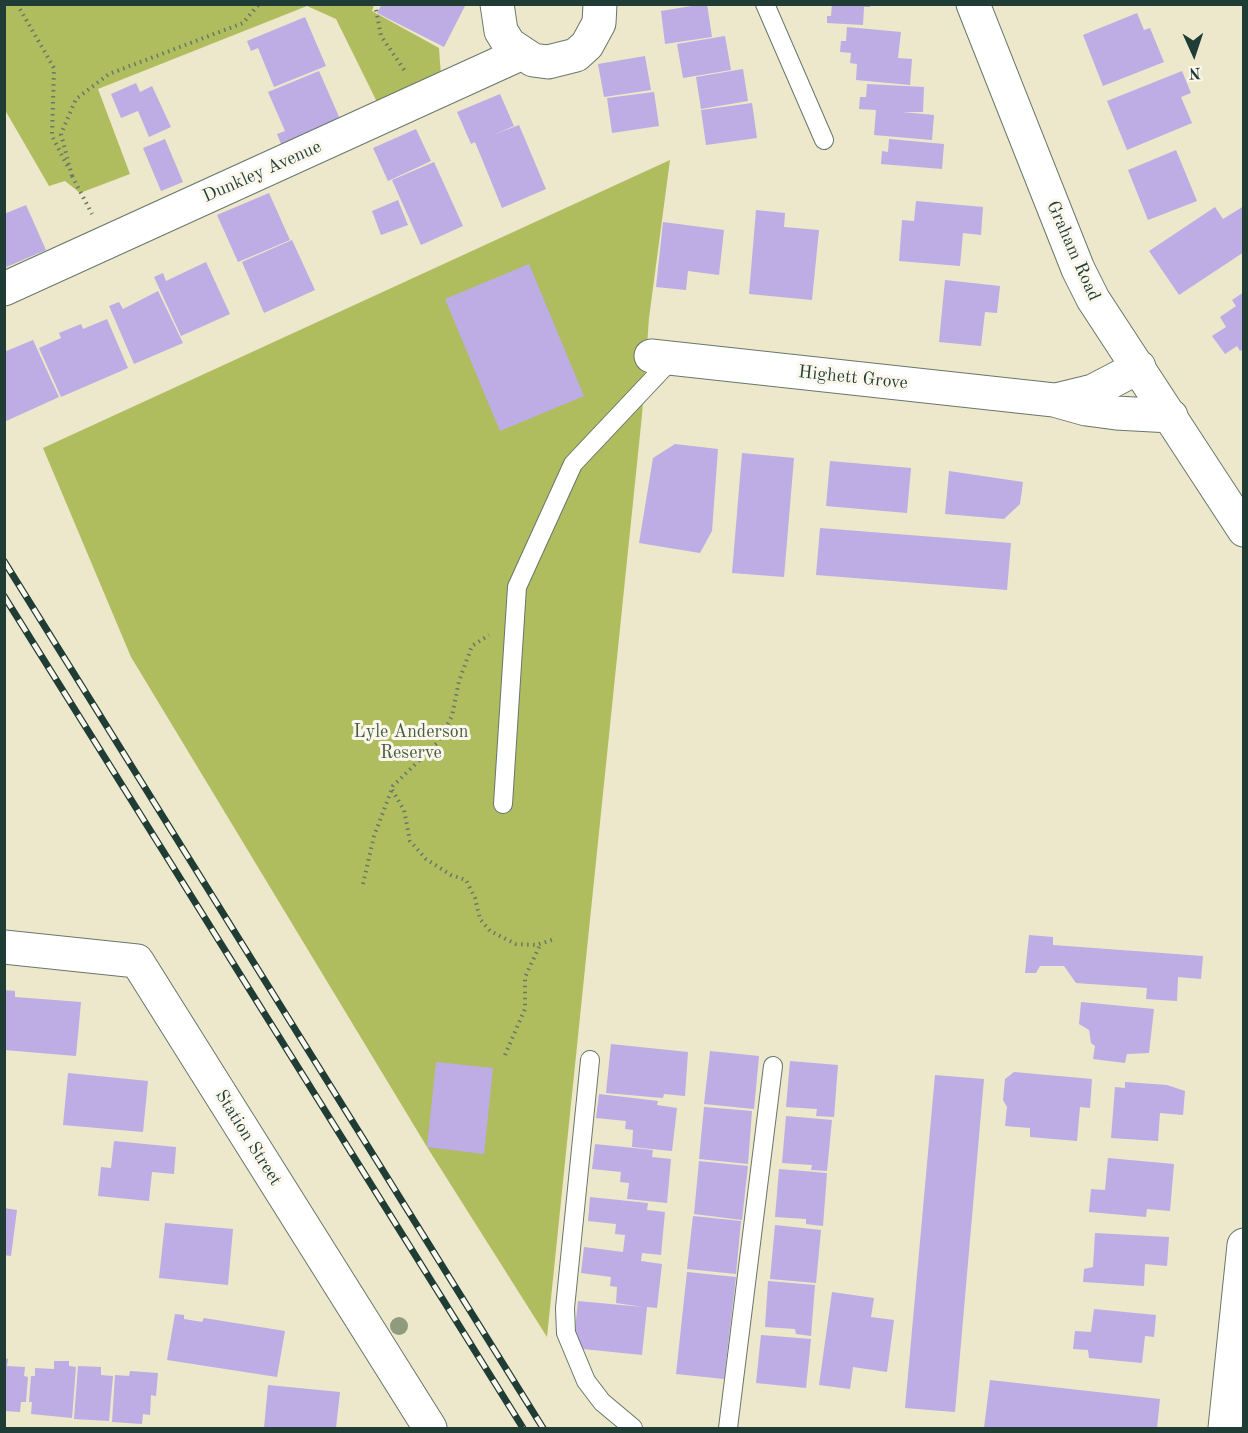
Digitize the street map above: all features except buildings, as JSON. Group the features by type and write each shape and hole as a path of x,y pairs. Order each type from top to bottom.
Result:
{"street":[{"path":"497,4 501,31 509,44 520,54 533,60 563,60 576,55 587,45 599,14 628,4"},
{"name":"Graham Road","path":"973,8 1078,269 1093,299 1244,530"},
{"name":"Dunkley Avenue","path":"4,289 520,54"},
{"name":"Highett Grove","path":"662,357 1054,400 1096,410 1171,416"},
{"name":"Highett Grove","path":"1054,400 1093,391 1139,368"},
{"name":"Station Street","path":"4,948 138,961 430,1428"},
{"path":"1225,1428 1244,1245"}],"lane":[{"path":"765,4 824,140"},
{"path":"503,804 517,587 573,464 662,357"},
{"path":"590,1060 565,1308 566,1333 586,1381 602,1402 633,1428"},
{"path":"728,1428 773,1066"}],"path":[{"path":"17,4 54,68 52,136 105,242"},
{"path":"72,176 61,134 76,99 109,74 243,23 259,4"},
{"path":"375,4 381,36 425,99"},
{"path":"363,884 374,836 392,789 437,743 452,716 459,681 472,646 514,618"},
{"path":"392,789 404,810 410,841 426,859 451,875 466,880 475,898 480,919 490,931 516,944 541,944 555,939"},
{"path":"505,1055 525,1009 525,976 541,944"}],"green space":[{"path":"4,5 374,5 372,11 439,48 441,76 377,102 336,19 307,6 98,89 130,174 80,193 65,181 49,186 5,110"},
{"name":"Lyle Anderson Reserve","path":"670,160 649,318 642,415 547,1337 427,1147 131,657 43,448"}],"railway":[{"path":"4,561 543,1428"},
{"path":"4,596 523,1428"}]}
